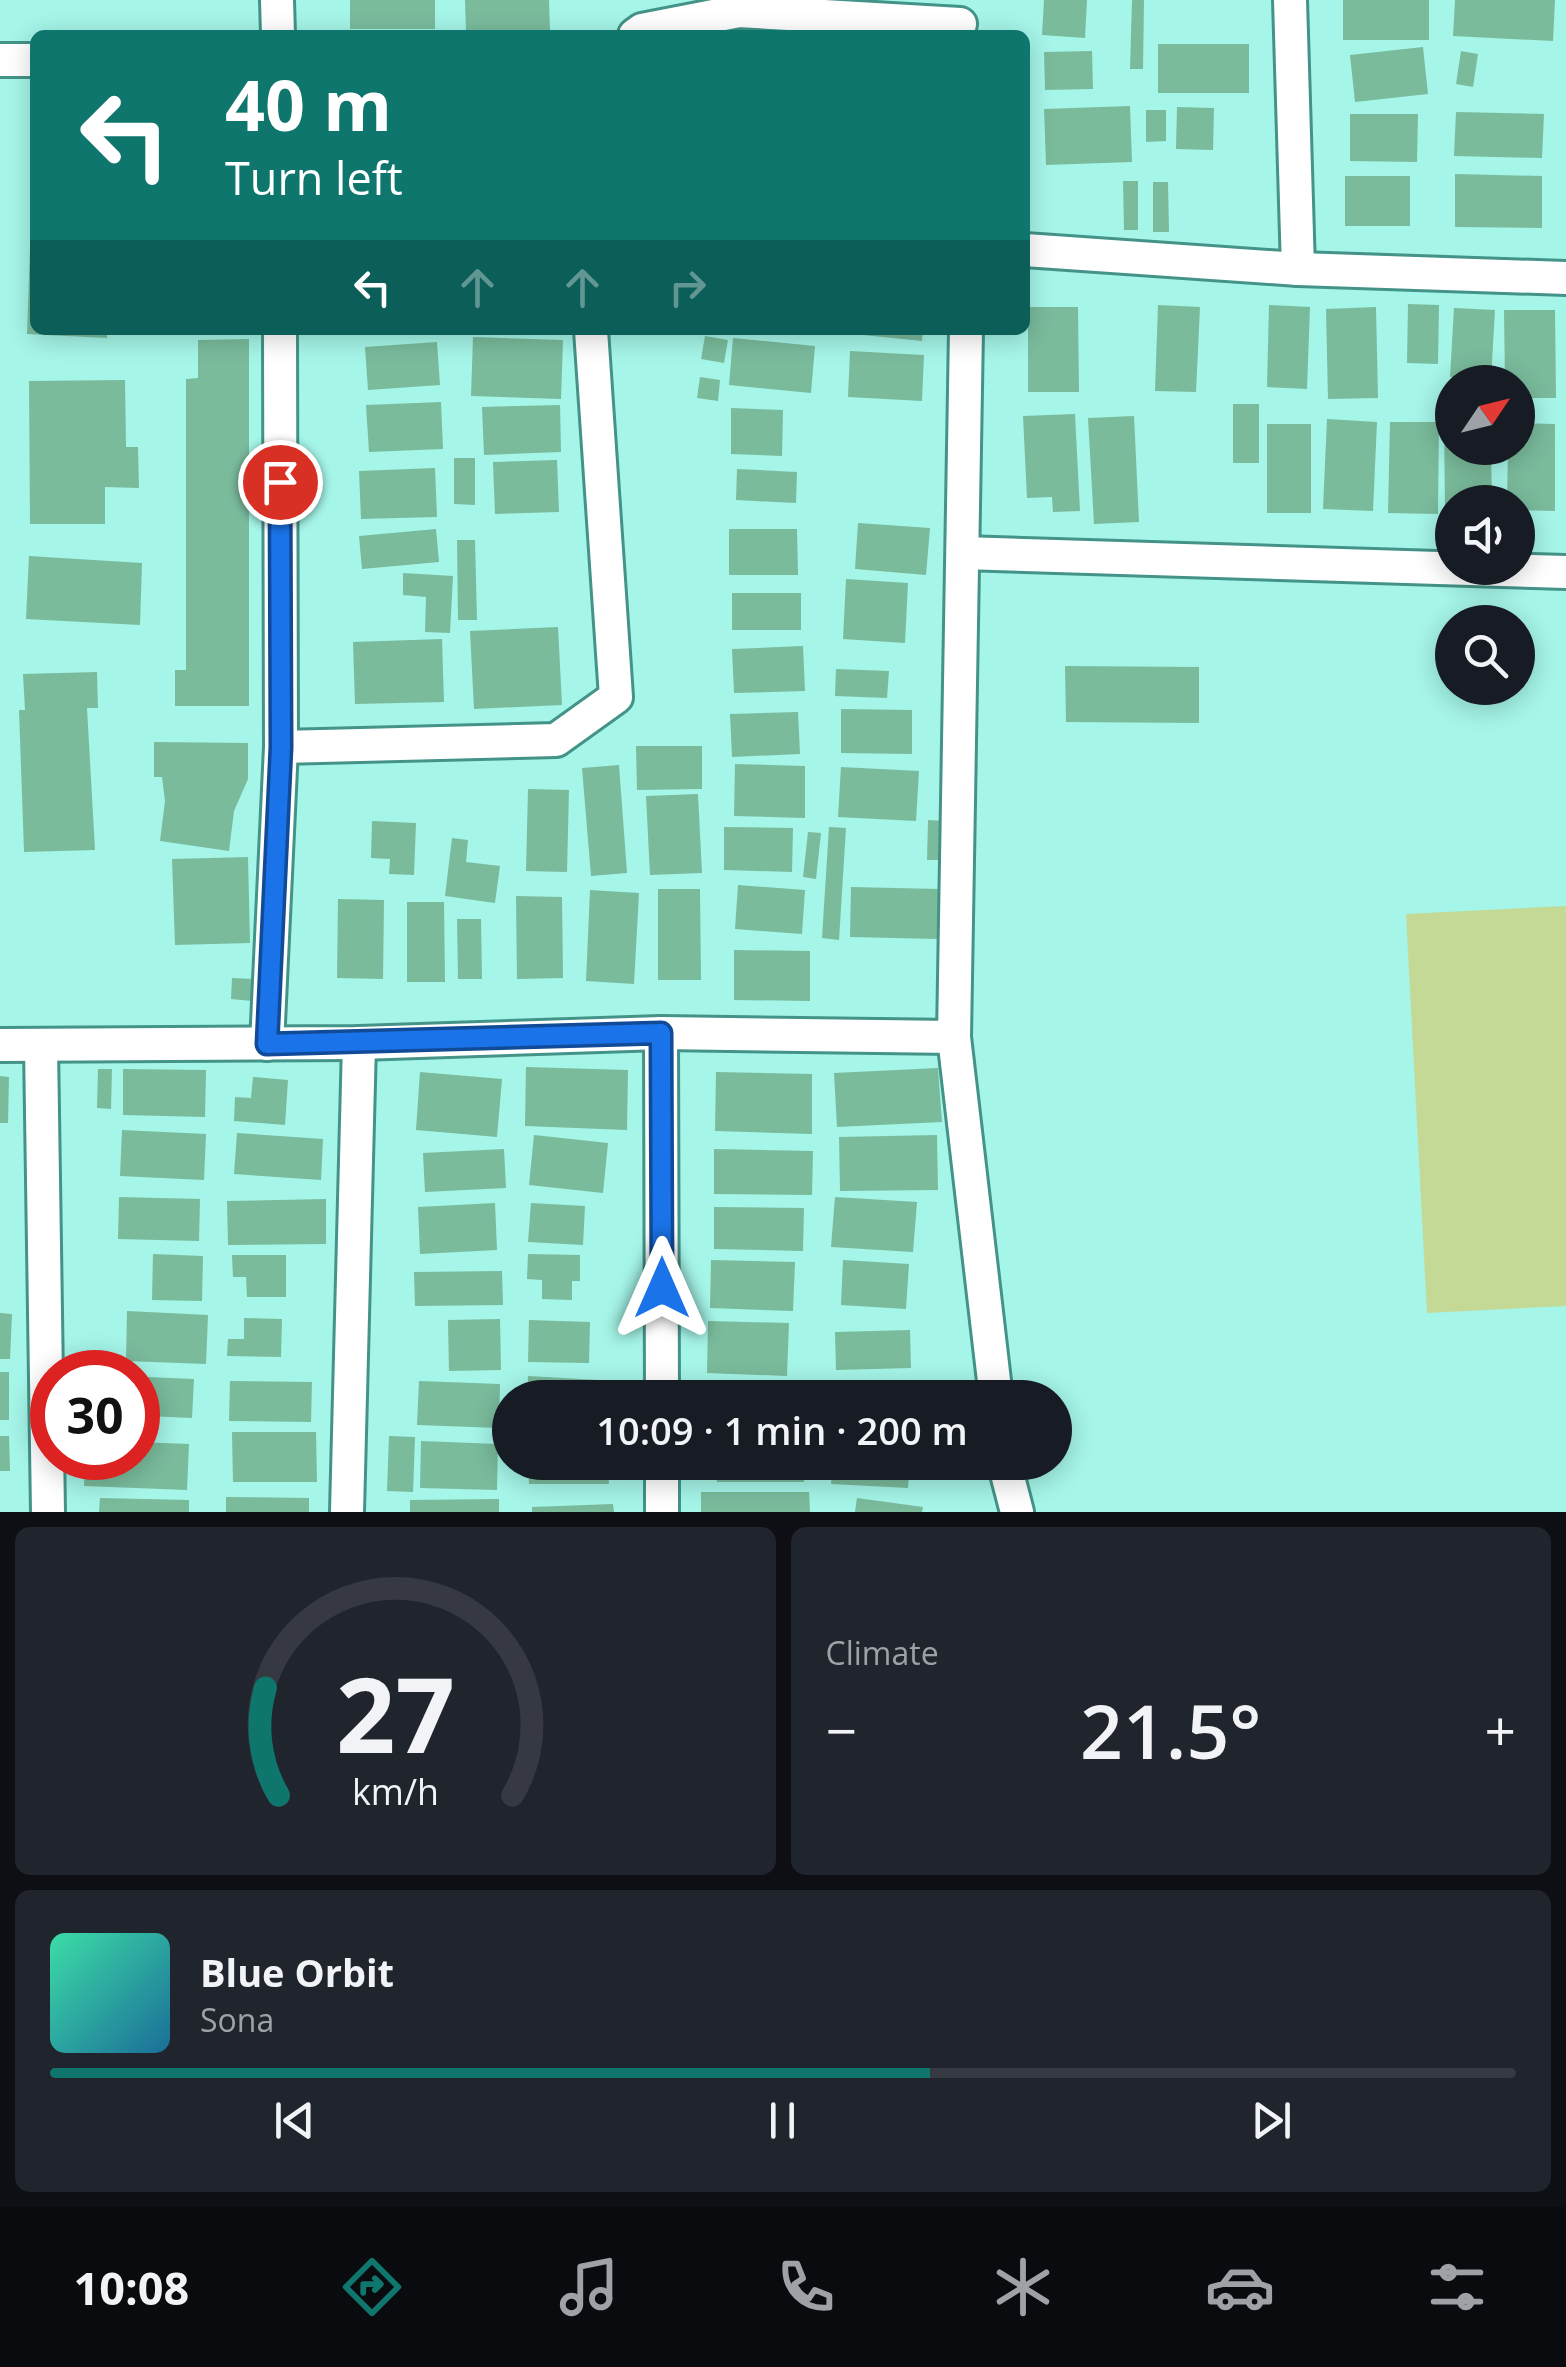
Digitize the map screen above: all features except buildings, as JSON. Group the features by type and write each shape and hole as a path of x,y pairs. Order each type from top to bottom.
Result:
{"street":[{"path":"277,0 278,30"},
{"path":"1290,0 1298,269"},
{"path":"642,30 739,12 960,20"},
{"path":"0,60 30,60"},
{"path":"1030,250 1298,269 1566,278"},
{"path":"267,1044 281,747 280,335"},
{"path":"281,747 556,740 616,698 591,335"},
{"path":"966,335 954,1037 994,1380"},
{"path":"963,554 1566,572"},
{"path":"0,1045 359,1044 661,1033 954,1037"},
{"path":"661,1033 662,1380"},
{"path":"347,1512 359,1044"},
{"path":"41,1046 48,1512"},
{"path":"662,1480 662,1512"},
{"path":"1008,1480 1016,1512"}],"green space":[{"path":"1566,906 1566,1306 1427,1313 1406,914"}],"route":[{"path":"280,482 281,747 267,1044 661,1033 662,1288"}]}
